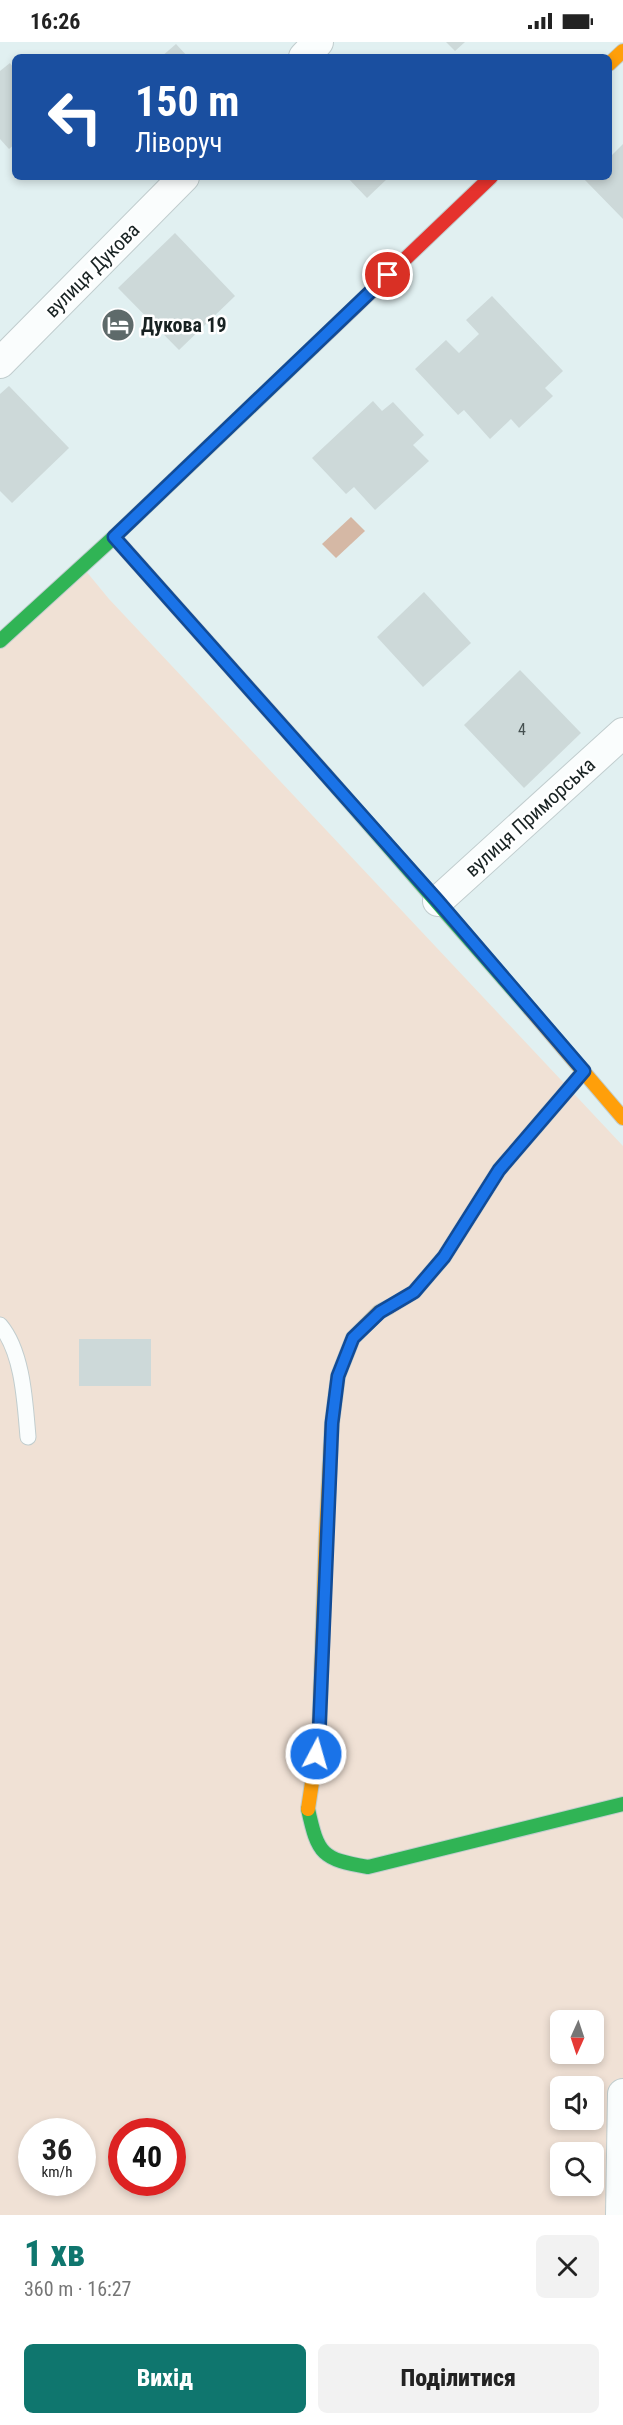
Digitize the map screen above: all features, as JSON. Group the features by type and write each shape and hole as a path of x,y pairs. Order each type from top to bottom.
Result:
{"street":[{"path":"307,54 318,42"},
{"path":"612,61 623,51"},
{"name":"вулиця Дукова","path":"0,363 181,180"},
{"path":"0,641 114,537 488,180"},
{"path":"114,537 438,901 623,1118"},
{"name":"вулиця Приморська","path":"438,901 623,733"},
{"path":"584,1071 499,1170 444,1257 414,1292 380,1312 353,1338 338,1376 332,1423 319,1736 308,1808 315,1841 335,1861 368,1867 623,1804"},
{"path":"621,2215 623,2094"}],"lane":[{"path":"0,1325 6,1332 23,1381 28,1437"}],"shaded area":[{"path":"351,517 365,531 336,558 322,544"},
{"path":"81,565 109,599 623,1146 623,2215 0,2215 0,646"}],"building":[{"path":"446,42 465,42 455,51"},
{"path":"176,44 185,54 164,54"},
{"path":"10,63 12,66 12,146 9,149 0,139 0,71"},
{"path":"623,144 623,219 585,180 612,180 612,155"},
{"path":"350,180 386,180 367,198"},
{"path":"175,233 235,296 179,350 118,288"},
{"path":"492,296 563,371 545,388 553,396 519,428 511,419 490,439 464,410 458,415 415,369 446,340 459,353 479,334 466,320"},
{"path":"9,386 69,448 12,503 0,491 0,394"},
{"path":"373,401 382,411 393,402 424,435 413,445 429,461 375,510 354,487 346,494 312,458"},
{"path":"424,592 471,643 423,687 377,637"},
{"path":"520,670 581,733 524,788 464,725"},
{"path":"79,1339 151,1339 151,1386 79,1386"}],"traffic: fast":[{"path":"0,641 114,537 313,347"},
{"path":"325,774 530,1009"},
{"path":"308,1809 315,1836 324,1852 341,1861 368,1867 623,1804"}],"traffic: slow":[{"path":"612,61 623,51"},
{"path":"530,1009 623,1118"},
{"path":"308,1809 319,1736 326,1534 332,1423 338,1376 353,1338 379,1312 389,1307"}],"traffic: jam":[{"path":"313,347 488,180"},
{"path":"114,537 325,774"},
{"path":"389,1307 414,1292 444,1257 499,1170 584,1071"}],"place":[{"name":"Дукова 19","path":"118,325"}],"route":[{"path":"316,1754 319,1736 332,1423 338,1376 353,1338 380,1312 414,1292 444,1257 499,1170 584,1071 438,901 114,537 388,275"}]}
